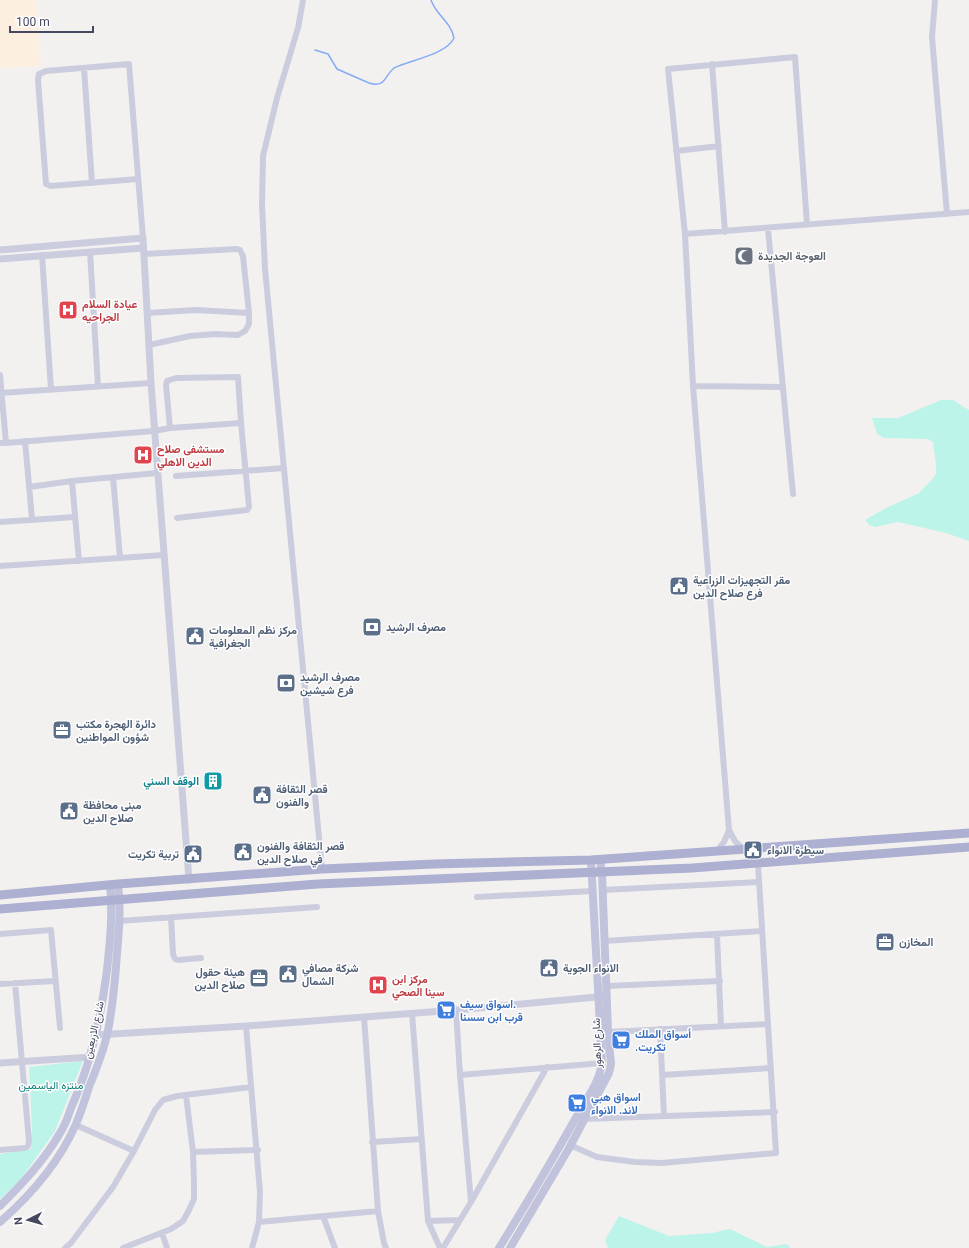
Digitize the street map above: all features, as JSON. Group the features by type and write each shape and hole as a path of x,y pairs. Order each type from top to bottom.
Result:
{"main road":[{"path":"0,895 322,869 434,864 591,860 969,833"},
{"path":"822,844 825,858"},
{"path":"0,909 318,884 436,878 602,873 758,864 969,848"},
{"name":"شارع الزهور","path":"510,1248 585,1119 609,1073 611,1064 608,1032 602,997 607,986 603,890 600,859"},
{"name":"شارع الزهور","path":"499,1248 534,1193 601,1071 602,997 591,860"},
{"name":"شارع الاربعين","path":"0,1222 19,1205 42,1179 61,1151 76,1125 99,1063 107,1034 115,983 119,921 114,885"},
{"path":"0,1206 29,1177 60,1133 82,1084 103,1004 116,900"}],"street":[{"path":"303,0 298,28 277,98 263,156 262,204 265,269 322,869"},
{"path":"935,0 932,37 947,214"},
{"path":"743,849 735,841 729,830 693,386 685,234 668,69 795,58 808,224"},
{"path":"138,179 51,186 46,184 38,80 39,74 46,71 129,64 138,179 143,251 150,382 189,880"},
{"path":"712,64 725,232"},
{"path":"84,68 92,183"},
{"path":"676,151 719,146"},
{"path":"685,234 768,229 808,224 969,212"},
{"path":"768,229 793,494"},
{"path":"0,250 142,238"},
{"path":"0,259 90,252 240,250 243,256 249,313 249,324 245,331 238,334 190,336 148,345"},
{"path":"90,252 98,386"},
{"path":"42,255 51,389"},
{"path":"147,313 196,310 249,313"},
{"path":"0,375 3,443 241,423"},
{"path":"170,428 166,385 167,381 176,378 238,378 246,470 247,510 177,518"},
{"path":"1,393 150,382"},
{"path":"693,386 783,387"},
{"path":"25,441 32,519"},
{"path":"176,476 284,468"},
{"path":"29,487 72,481 158,473"},
{"path":"113,477 120,558"},
{"path":"72,481 79,561"},
{"path":"0,522 75,517"},
{"path":"0,566 164,556"},
{"path":"717,851 721,848 729,830"},
{"path":"570,1145 597,1156 635,1162 662,1163 776,1153 775,1112 758,864"},
{"path":"603,890 759,882"},
{"path":"477,897 593,891"},
{"path":"119,921 317,906"},
{"path":"171,917 173,954 175,959 200,958"},
{"path":"0,934 51,930 60,1028"},
{"path":"604,941 762,931"},
{"path":"717,935 721,1026"},
{"path":"607,986 720,980"},
{"path":"0,984 55,981"},
{"path":"0,1150 24,1148 28,1146 29,1141 15,983"},
{"path":"96,1034 246,1026 602,997"},
{"path":"456,1010 471,1202"},
{"path":"412,1013 428,1221 441,1248"},
{"path":"364,1017 378,1211 386,1248"},
{"path":"608,1032 768,1024"},
{"path":"246,1026 258,1150 260,1192 259,1222 252,1248"},
{"path":"660,1029 664,1116"},
{"path":"0,1063 90,1057"},
{"path":"460,1075 602,1063"},
{"path":"441,1248 471,1202 547,1067"},
{"path":"662,1075 771,1068"},
{"path":"65,1248 71,1246 114,1187 153,1114 163,1100 186,1095 252,1086"},
{"path":"123,1248 171,1229 183,1221 192,1204 194,1183 193,1152 186,1095"},
{"path":"585,1119 775,1112"},
{"path":"76,1125 134,1151"},
{"path":"372,1142 422,1139"},
{"path":"193,1152 258,1150"},
{"path":"259,1222 378,1211"},
{"path":"323,1216 335,1248"},
{"path":"428,1221 460,1220"},
{"path":"162,1233 168,1248"}],"shaded area":[{"path":"0,0 36,0 41,66 0,68"}],"green space":[{"path":"941,400 953,400 969,410 969,541 946,533 898,522 875,527 869,525 865,520 886,508 919,493 936,473 933,442 928,439 884,438 877,434 872,418 898,418"},
{"name":"منتزه الياسمين","path":"83,1061 55,1131 21,1179 0,1199 0,1154 31,1149 32,1128 29,1067"},
{"path":"619,1216 669,1236 712,1233 730,1229 767,1247 787,1244 790,1248 608,1248 605,1240"}],"waterway":[{"path":"315,50 328,54 337,69 369,83 382,83 394,68 436,53 444,49 454,38 450,27 436,10 431,0"}],"place":[{"name":"العوجة الجديدة","path":"744,256"},
{"name":"عيادة السلام الجراحيه","path":"68,310"},
{"name":"مستشفى صلاح الدين الاهلي","path":"143,455"},
{"name":"مقر التجهيزات الزراعية فرع صلاح الدين","path":"679,586"},
{"name":"مصرف الرشيد","path":"372,627"},
{"name":"مركز نظم المعلومات الجغرافية","path":"195,636"},
{"name":"مصرف الرشيد فرع شيشين","path":"286,683"},
{"name":"دائرة الهجرة مكتب شؤون المواطنين","path":"62,730"},
{"name":"الوقف السني","path":"213,781"},
{"name":"قصر الثقافة والفنون","path":"262,795"},
{"name":"مبنى محافظة صلاح الدين","path":"69,811"},
{"name":"سيطرة الانواء","path":"753,850"},
{"name":"قصر الثقافة والفنون في صلاح الدين","path":"243,852"},
{"name":"تربية تكريت","path":"193,854"},
{"name":"المخازن","path":"885,942"},
{"name":"الانواء الجوية","path":"549,968"},
{"name":"شركة مصافي الشمال","path":"288,974"},
{"name":"هيئة حقول صلاح الدين","path":"259,978"},
{"name":"مركز ابن سينا الصحي","path":"378,985"},
{"name":"اسواق سيف. قرب ابن سسنا","path":"446,1010"},
{"name":"أسواق الملك .تكريت","path":"621,1040"},
{"name":"اسواق هبي لاند. الانواء","path":"577,1103"}]}
